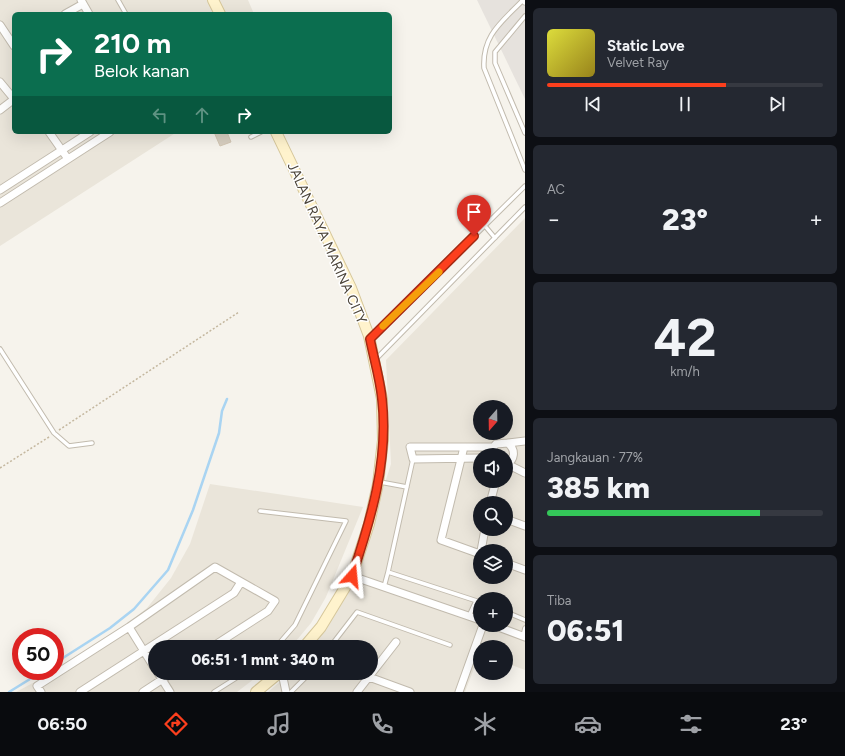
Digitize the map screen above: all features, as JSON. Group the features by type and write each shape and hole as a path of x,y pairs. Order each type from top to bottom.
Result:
{"main road":[{"path":"213,0 219,12"},
{"name":"JALAN RAYA MARINA CITY","path":"277,134 351,288 370,339 382,399 383,440 378,482 369,524 352,576 321,627 310,640"},
{"path":"262,690 273,680"}],"street":[{"path":"68,12 81,2 88,12"},
{"path":"0,25 12,43"},
{"path":"0,82 12,98"},
{"path":"0,110 12,100"},
{"path":"50,134 68,159"},
{"path":"0,190 87,134"},
{"path":"0,203 107,134"},
{"path":"473,458 413,459 410,447 493,446 500,442 508,443 525,441"},
{"path":"508,443 511,448"},
{"path":"464,447 441,540 473,550"},
{"path":"513,468 525,473"},
{"path":"513,522 525,526"},
{"path":"513,566 525,570"},
{"path":"41,692 37,686 129,627 214,567 275,601 268,611 223,640"},
{"path":"352,576 473,617"},
{"path":"80,692 143,650 234,593 241,582"},
{"path":"129,627 148,658"},
{"path":"459,692 480,632"},
{"path":"511,632 524,637"},
{"path":"378,665 396,642"},
{"path":"143,692 156,680"},
{"path":"162,680 170,692"},
{"path":"283,680 286,692"},
{"path":"357,692 367,680"},
{"path":"377,680 410,692"}],"lane":[{"path":"118,0 125,12"},
{"path":"524,0 489,37 483,57 484,68 525,170"},
{"path":"525,16 495,52 495,63 525,134"},
{"path":"251,137 257,134"},
{"path":"370,339 525,186"},
{"path":"374,361 525,207"},
{"path":"485,226 495,238"},
{"path":"0,349 54,433 69,446 92,443"},
{"path":"384,587 413,459"},
{"path":"378,482 407,487"},
{"path":"260,510 346,521 294,625 282,640"},
{"path":"388,572 473,600"},
{"path":"469,616 473,610"},
{"path":"335,640 357,612 450,646"},
{"path":"513,615 525,620"},
{"path":"524,637 525,628"},
{"path":"214,692 233,680"},
{"path":"292,692 303,680"}],"path":[{"path":"0,468 239,312"}],"shaded area":[{"path":"0,0 248,0 253,12 12,12 12,134 174,134 0,246"},
{"path":"477,0 525,0 525,99"},
{"path":"525,218 525,670 513,666 513,640 473,640 473,671 465,692 268,692 282,680 378,680 378,640 318,640 351,589 391,464 386,360"},
{"path":"210,484 363,507 326,597 311,623 297,640 148,640 148,680 253,680 237,692 16,692 38,680 64,680 64,665 116,633 147,608 171,578 190,544"}],"building":[{"path":"215,134 228,134 231,142 220,146"}],"waterway":[{"path":"64,657 110,628 134,609 168,570 193,510 219,433 222,411 227,399"},
{"path":"9,692 28,680"}],"slow traffic":[{"path":"383,326 439,272"}],"route":[{"path":"352,576 369,524 378,484 383,440 382,399 370,339 474,236"}]}
